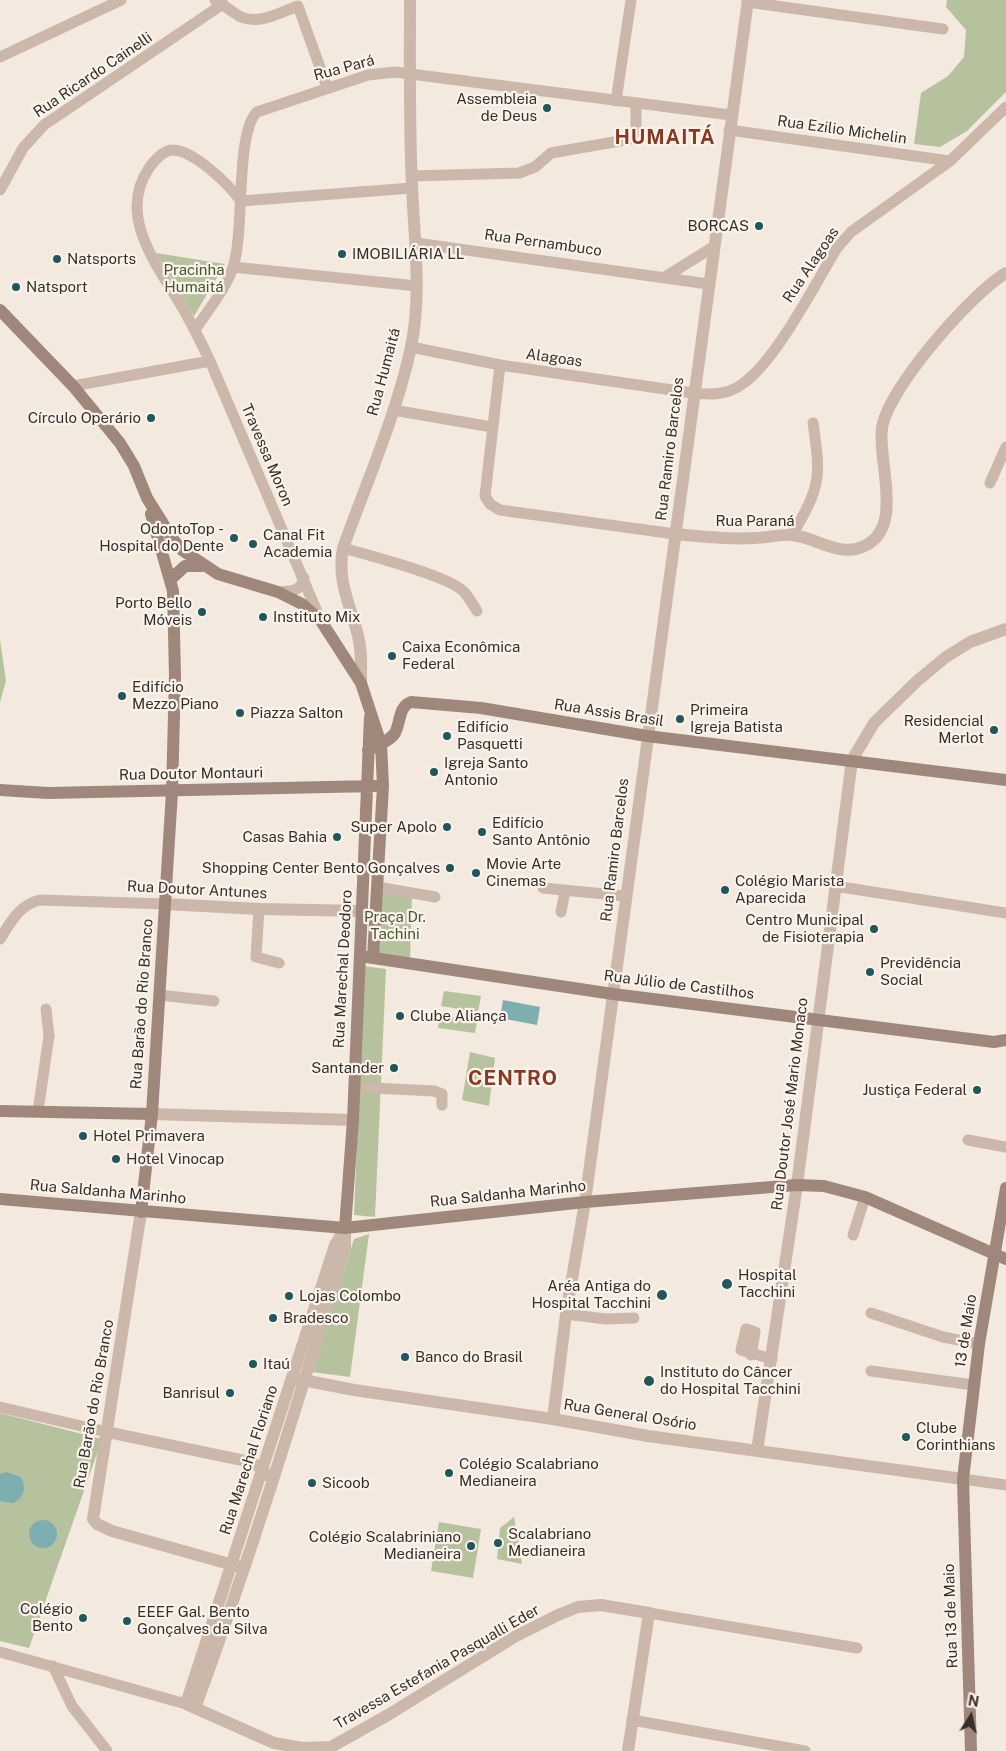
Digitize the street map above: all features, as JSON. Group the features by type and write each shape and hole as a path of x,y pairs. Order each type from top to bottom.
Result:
{"main road":[{"path":"0,310 72,386 120,443 134,466 147,498"},
{"name":"Rua Marechal Deodoro","path":"147,498 177,545 202,566 234,580 278,592 302,604 321,621 361,683 381,744 383,786 377,887 367,956 354,1086 345,1228"},
{"name":"Rua Barão do Rio Branco","path":"141,1212 152,1114 172,792 175,634 170,580 147,498"},
{"path":"170,580 185,566 202,566"},
{"name":"Rua Assis Brasil","path":"381,744 395,732 402,709 405,704 411,702 481,708 647,736 1006,780"},
{"name":"Rua Marechal Deodoro","path":"367,956 363,911 371,712"},
{"path":"368,750 381,744"},
{"name":"Rua Doutor Montauri","path":"0,790 48,793 172,792 383,786"},
{"name":"Rua Júlio de Castilhos","path":"367,956 613,994 1002,1042"},
{"path":"0,1111 152,1114"},
{"name":"Rua Saldanha Marinho","path":"0,1199 345,1228 585,1202 797,1185 824,1186 865,1197 1001,1256"},
{"name":"13 de Maio","path":"963,1479 979,1344 1001,1256 1006,1188"},
{"name":"Rua 13 de Maio","path":"963,1479 971,1751"}],"street":[{"path":"0,57 121,0"},
{"name":"Rua Humaitá","path":"361,683 360,643 347,605 341,575 343,548 392,410 411,347 417,286 412,182 410,0"},
{"path":"616,101 631,0"},
{"path":"708,284 748,1 943,30"},
{"path":"218,2 242,17 261,20 298,6 327,87"},
{"name":"Rua Ricardo Cainelli","path":"0,190 23,148 44,125 218,2"},
{"name":"Rua Pará","path":"196,330 233,267 238,248 242,165 252,116 257,112 327,87 368,75 395,72 731,115"},
{"path":"241,201 412,182 519,174 535,167 551,153 631,139 636,130 636,103"},
{"name":"Rua Alagoas","path":"693,393 710,395 723,393 742,384 771,356 837,248 851,232 950,161 1006,107"},
{"name":"Rua Ezilio Michelin","path":"729,130 950,161"},
{"name":"Travessa Moron","path":"241,201 220,177 178,150 169,150 156,159 142,181 136,210 142,239 196,330 321,621"},
{"name":"Rua Pernambuco","path":"416,242 708,284"},
{"path":"665,277 713,247"},
{"path":"233,267 417,286"},
{"name":"Rua Paraná","path":"500,365 485,496 490,504 500,510 675,534 725,538 792,535 842,549 855,550 864,547 875,537 882,527 887,511 887,491 881,443 882,427 888,409 940,336 982,290 1006,273"},
{"name":"Rua Ramiro Barcelos","path":"552,1419 566,1314 585,1202 708,284"},
{"name":"Alagoas","path":"411,347 500,365 693,393"},
{"path":"72,386 210,361"},
{"path":"392,410 492,427"},
{"path":"792,535 811,503 817,483 818,458 813,423"},
{"path":"990,483 1006,447"},
{"path":"343,548 415,570 456,586 463,591 477,611"},
{"path":"278,592 297,590 304,578"},
{"path":"852,760 874,723 917,681 946,657 970,642 1006,630"},
{"name":"Rua Doutor José Mario Monaco","path":"757,1451 797,1185 852,760"},
{"path":"835,886 1006,913"},
{"path":"377,887 435,897"},
{"path":"543,888 625,896"},
{"path":"561,912 565,891"},
{"name":"Rua Doutor Antunes","path":"0,938 19,911 30,902 52,900 259,909 363,911"},
{"path":"259,909 256,956 279,963"},
{"path":"159,995 214,1001"},
{"path":"38,1111 50,1036 46,1009"},
{"path":"354,1086 434,1091 442,1094 442,1105"},
{"path":"152,1114 353,1120"},
{"path":"968,1140 1006,1147"},
{"path":"852,1235 865,1197"},
{"name":"Rua Barão do Rio Branco","path":"141,1212 107,1432 92,1512 93,1518 97,1524 112,1531 232,1565"},
{"name":"Rua Marechal Floriano","path":"191,1706 232,1565 263,1468 299,1380 345,1242 345,1228"},
{"name":"Rua Marechal Floriano","path":"191,1706 245,1568 269,1496 335,1245 345,1228"},
{"path":"870,1313 943,1337 979,1344"},
{"path":"566,1314 605,1319 634,1318"},
{"path":"752,1355 772,1359"},
{"path":"871,1371 974,1385"},
{"name":"Rua General Osório","path":"299,1380 552,1419 648,1436 963,1479"},
{"path":"0,1407 246,1461 263,1468 269,1496"},
{"path":"963,1479 1006,1485"},
{"path":"232,1565 245,1568"},
{"name":"Travessa Estefania Pasqualli Eder","path":"191,1706 274,1743 303,1748 331,1747 374,1724 516,1636 578,1607 601,1605 857,1648"},
{"path":"628,1751 649,1613"},
{"path":"0,1652 191,1706"},
{"path":"53,1666 72,1706 107,1751"},
{"path":"632,1720 805,1751"}],"green space":[{"path":"947,0 1006,0 1006,92 967,131 940,147 914,144 921,93 948,76 964,57 966,30 946,7"},
{"name":"Pracinha Humaitá","path":"156,253 225,264 194,316"},
{"path":"0,640 6,681 0,702"},
{"name":"Praça Dr. Tachini","path":"382,891 412,895 410,960 377,955"},
{"path":"364,966 386,969 375,1217 354,1215"},
{"path":"444,991 481,996 478,1012 441,1006"},
{"path":"440,1016 477,1021 475,1033 438,1028"},
{"path":"470,1052 495,1058 489,1106 462,1100"},
{"path":"369,1234 350,1377 312,1372 354,1239"},
{"path":"0,1413 102,1439 29,1648 0,1641"},
{"path":"514,1517 522,1564 497,1559 500,1528"},
{"path":"439,1522 481,1529 473,1578 431,1571"}],"water":[{"path":"503,1000 540,1007 537,1025 500,1018"},
{"path":"6,1472 21,1477 24,1485 22,1495 13,1503 0,1501 0,1474"},
{"path":"43,1520 53,1524 57,1534 53,1544 43,1548 33,1544 29,1534 33,1524"}],"place":[{"name":"Assembleia de Deus","path":"547,108"},
{"name":"BORCAS","path":"759,226"},
{"name":"IMOBILIÁRIA LL","path":"342,254"},
{"name":"Natsports","path":"57,259"},
{"name":"Natsport","path":"16,287"},
{"name":"Círculo Operário","path":"151,418"},
{"name":"OdontoTop - Hospital do Dente","path":"234,538"},
{"name":"Canal Fit Academia","path":"253,544"},
{"name":"Porto Bello Móveis","path":"202,612"},
{"name":"Instituto Mix","path":"263,617"},
{"name":"Caixa Econômica Federal","path":"392,656"},
{"name":"Edifício Mezzo Piano","path":"122,696"},
{"name":"Piazza Salton","path":"240,713"},
{"name":"Primeira Igreja Batista","path":"680,719"},
{"name":"Residencial Merlot","path":"994,730"},
{"name":"Edifício Pasquetti","path":"447,736"},
{"name":"Igreja Santo Antonio","path":"434,772"},
{"name":"Super Apolo","path":"447,827"},
{"name":"Edifício Santo Antônio","path":"482,832"},
{"name":"Casas Bahia","path":"337,837"},
{"name":"Shopping Center Bento Gonçalves","path":"450,868"},
{"name":"Movie Arte Cinemas","path":"476,873"},
{"name":"Colégio Marista Aparecida","path":"725,890"},
{"name":"Centro Municipal de Fisioterapia","path":"874,929"},
{"name":"Previdência Social","path":"870,972"},
{"name":"Clube Aliança","path":"400,1016"},
{"name":"Santander","path":"394,1068"},
{"name":"Justiça Federal","path":"977,1090"},
{"name":"Hotel Primavera","path":"83,1136"},
{"name":"Hotel Vinocap","path":"116,1159"},
{"name":"Hospital Tacchini","path":"727,1284"},
{"name":"Aréa Antiga do Hospital Tacchini","path":"662,1295"},
{"name":"Lojas Colombo","path":"289,1296"},
{"name":"Bradesco","path":"273,1318"},
{"name":"Banco do Brasil","path":"405,1357"},
{"name":"Itaú","path":"253,1364"},
{"name":"Instituto do Câncer do Hospital Tacchini","path":"649,1381"},
{"name":"Banrisul","path":"230,1393"},
{"name":"Clube Corinthians","path":"906,1437"},
{"name":"Colégio Scalabriano Medianeira","path":"449,1473"},
{"name":"Sicoob","path":"312,1483"},
{"name":"Scalabriano Medianeira","path":"498,1543"},
{"name":"Colégio Scalabriniano Medianeira","path":"471,1546"},
{"name":"Colégio Bento","path":"83,1618"},
{"name":"EEEF Gal. Bento Gonçalves da Silva","path":"127,1621"}],"district":[{"name":"HUMAITÁ","path":"665,138"},
{"name":"CENTRO","path":"513,1079"}]}
